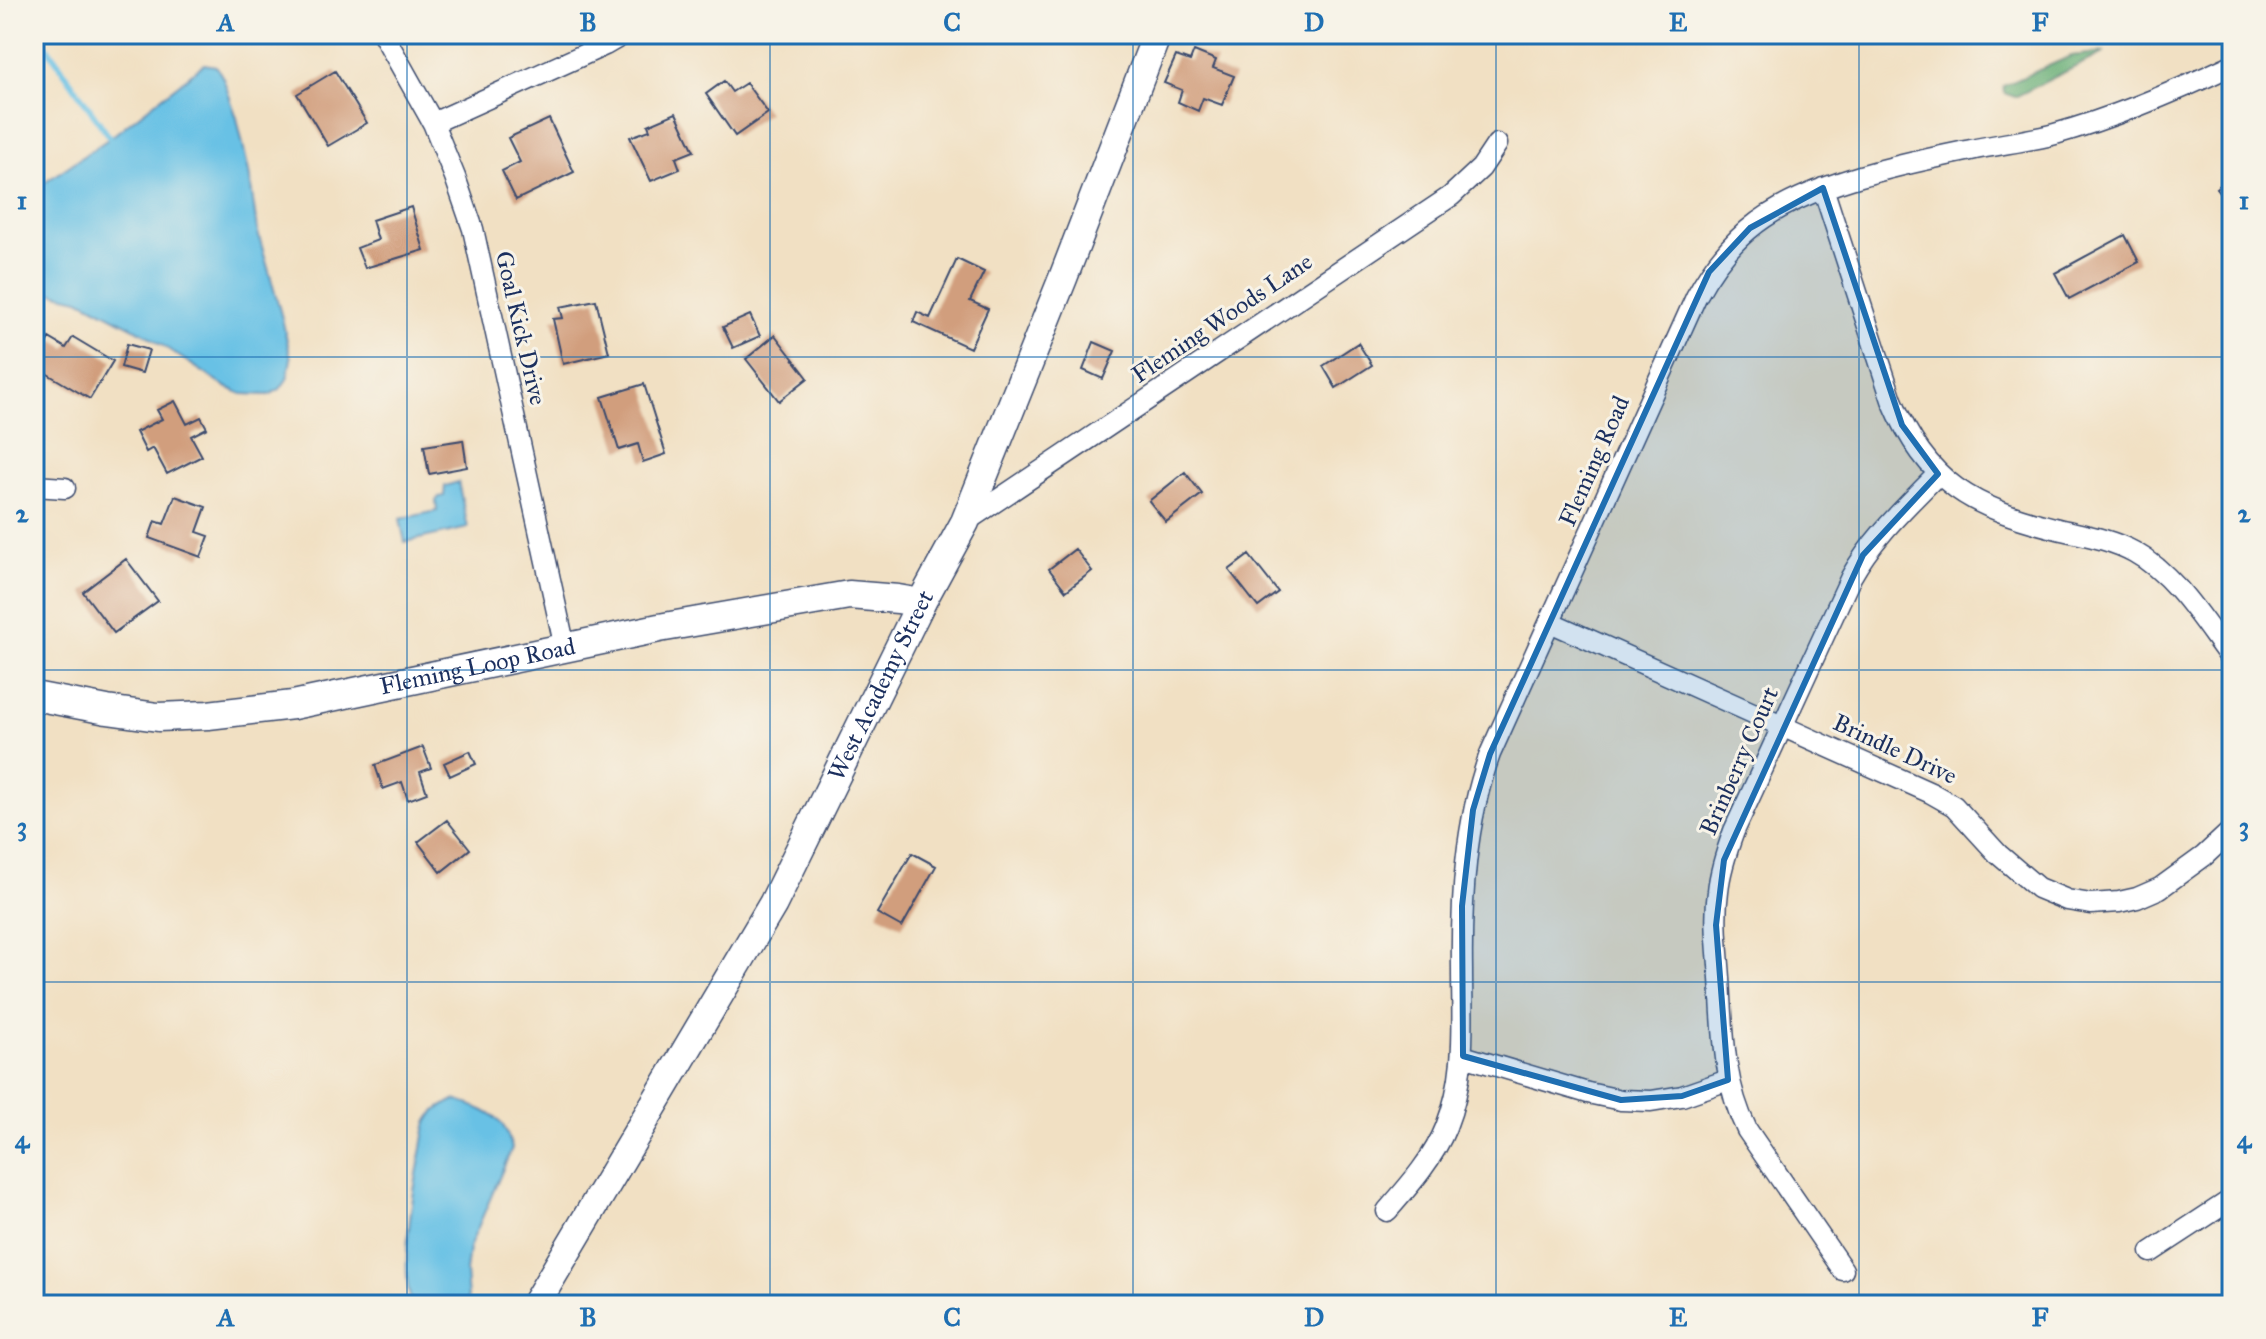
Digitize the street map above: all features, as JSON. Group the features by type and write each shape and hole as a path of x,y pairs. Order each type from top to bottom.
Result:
{"main road":[{"name":"West Academy Street","path":"535,1305 773,904 921,603 965,522 1157,34"},
{"name":"Fleming Loop Road","path":"34,696 158,717 208,715 293,705 734,614 849,595 921,603"}],"street":[{"name":"Goal Kick Drive","path":"383,34 433,123 473,229 565,648"},
{"path":"433,123 624,34"},
{"name":"Fleming Road","path":"1387,1211 1412,1182 1446,1129 1457,1093 1463,1056 1462,906 1473,810 1480,781 1709,272 1750,228 1779,209 1823,188 1971,150 2055,134 2164,97 2232,65"},
{"name":"Fleming Woods Lane","path":"965,522 1451,196 1481,168 1497,144"},
{"path":"1823,188 1892,400 1902,425 1918,451 1938,474 1962,493 1992,510 2114,543 2137,553 2160,570 2180,592 2232,660"},
{"name":"Brinberry Court","path":"1843,1270 1747,1130 1736,1108 1728,1080 1716,925 1718,891 1734,831 1863,555 1938,474"},
{"path":"34,486 65,488"},
{"name":"Brindle Drive","path":"1550,622 1931,793 1954,806 2020,874 2038,888 2067,900 2091,904 2137,898 2160,888 2204,856 2232,830"},
{"path":"1463,1056 1621,1100 1651,1101 1682,1096 1728,1080"},
{"path":"2151,1252 2232,1199"}],"highlighted area":[{"path":"1823,188 1902,425 1938,474 1863,555 1724,860 1716,925 1728,1080 1682,1096 1621,1100 1463,1056 1462,906 1473,810 1490,754 1709,272 1750,228"}],"green space":[{"path":"2105,52 2015,97 2004,93 2003,86 2071,56"}],"water":[{"path":"204,64 216,66 237,118 257,229 291,359 287,379 280,389 269,395 242,394 226,387 142,332 79,299 34,289 34,190 111,137"},
{"path":"458,482 468,528 405,542 400,519 437,511 436,501 444,496 445,486"},
{"path":"455,1100 496,1118 505,1129 512,1148 469,1248 466,1305 413,1305 407,1253 424,1133 432,1115"}],"building":[{"path":"1194,51 1216,60 1213,68 1234,76 1222,105 1203,98 1198,111 1178,102 1182,90 1164,83 1176,56 1190,61"},
{"path":"335,71 367,123 328,146 297,94"},
{"path":"724,81 732,92 746,83 768,113 735,136 706,94"},
{"path":"676,113 694,151 676,158 680,169 651,181 630,137 650,130 648,125"},
{"path":"549,119 574,172 516,200 502,171 520,162 508,138"},
{"path":"2232,175 2232,209 2216,188"},
{"path":"411,207 424,250 365,268 357,248 378,240 372,220"},
{"path":"2125,235 2139,262 2069,299 2055,273"},
{"path":"957,259 984,272 970,301 988,309 970,348 913,322 917,312 930,318"},
{"path":"596,300 609,353 563,364 553,319 563,318 560,307"},
{"path":"750,315 760,336 733,348 723,327"},
{"path":"775,335 808,378 779,401 746,359"},
{"path":"73,337 113,361 90,399 34,366 49,338 66,348"},
{"path":"1094,342 1115,351 1103,379 1083,370"},
{"path":"1358,343 1372,365 1336,388 1323,366"},
{"path":"127,344 149,350 142,373 121,367"},
{"path":"644,384 666,454 643,462 638,444 619,450 602,397"},
{"path":"175,401 187,424 201,417 207,428 191,436 202,456 167,474 153,448 146,452 136,432 162,419 157,410"},
{"path":"463,440 467,467 429,474 424,446"},
{"path":"1185,472 1202,494 1166,522 1149,501"},
{"path":"175,496 206,507 197,532 209,536 201,557 149,538 155,521 164,524"},
{"path":"1075,549 1092,571 1066,591 1049,569"},
{"path":"1249,555 1278,592 1258,607 1229,570"},
{"path":"126,559 158,601 114,633 83,592"},
{"path":"423,747 431,768 420,772 427,793 408,800 402,782 383,789 375,765"},
{"path":"470,751 476,764 450,776 444,763"},
{"path":"447,820 470,849 441,872 418,842"},
{"path":"912,853 936,866 902,927 877,913"}],"waterway":[{"path":"38,34 114,144"}]}
